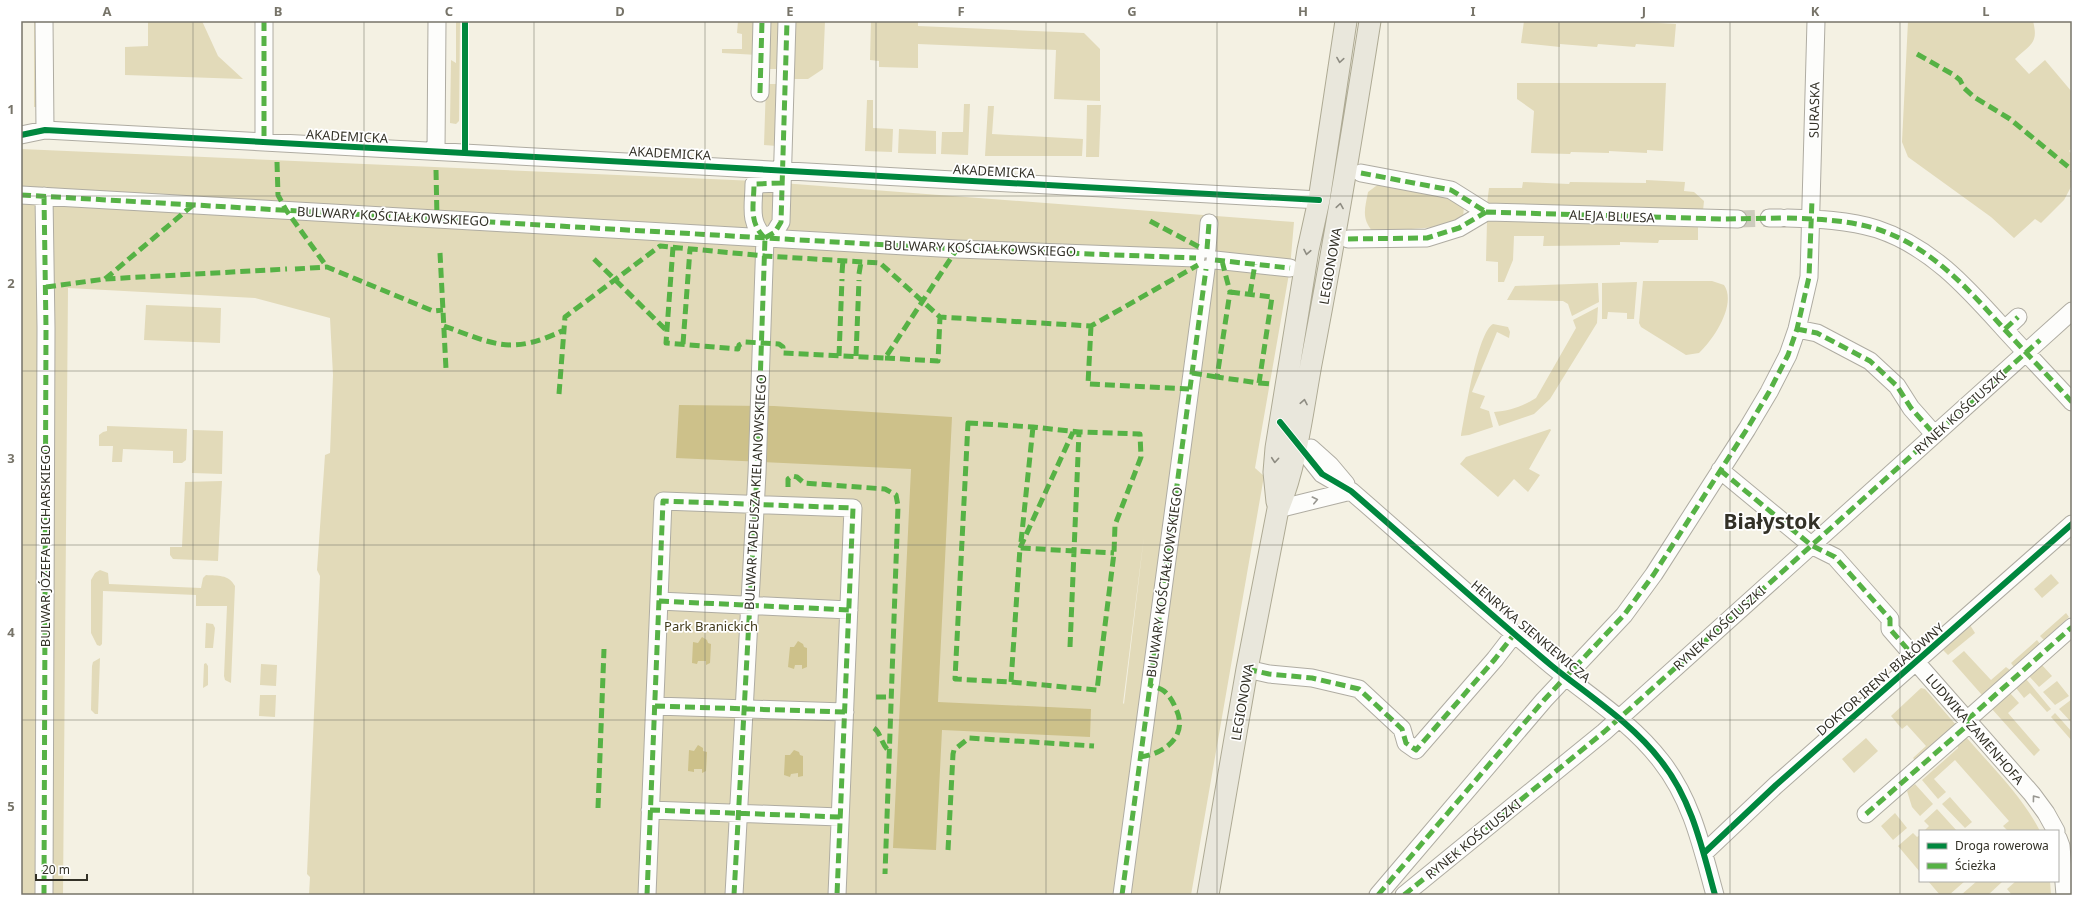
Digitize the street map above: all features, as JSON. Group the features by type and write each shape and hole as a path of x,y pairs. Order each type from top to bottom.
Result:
{"main road":[{"name":"LEGIONOWA","path":"1278,509 1274,472 1280,422 1308,250 1319,200 1346,21"},
{"name":"LEGIONOWA","path":"1208,895 1278,509 1284,497 1329,272 1370,21"}],"street":[{"path":"44,21 46,130"},
{"path":"264,21 264,142"},
{"path":"436,152 437,21"},
{"path":"760,93 762,21"},
{"path":"782,177 754,184 753,222 757,230 765,238 775,232 781,222 788,21"},
{"name":"SURASKA","path":"1812,200 1816,21"},
{"name":"AKADEMICKA","path":"21,135 46,130 436,152 782,177 1319,200"},
{"path":"1348,239 1427,238 1459,228 1486,212 1450,190 1361,173"},
{"name":"BULWARY KOŚCIAŁKOWSKIEGO","path":"21,195 957,249 1206,259 1290,268"},
{"name":"BULWAR JÓZEFA BLICHARSKIEGO","path":"44,196 46,336 44,895"},
{"name":"RYNEK KOŚCIUSZKI","path":"1378,895 1566,676 1628,609 1654,574 1769,392 1788,355 1797,329 1808,277 1812,200"},
{"name":"ALEJA BLUESA","path":"1486,212 1738,219"},
{"path":"1779,218 1811,218 1850,223 1878,230 1913,246 1942,265 1966,287 2072,402"},
{"name":"BULWARY KOŚCIAŁKOWSKIEGO","path":"1122,895 1206,259 1209,223"},
{"name":"BULWAR TADEUSZA KIELANOWSKIEGO","path":"734,895 757,473 765,238"},
{"name":"RYNEK KOŚCIUSZKI","path":"1404,895 1618,718 2072,311"},
{"path":"2005,329 2018,317"},
{"path":"1797,329 1817,333 1870,361 1897,386 1911,408 1934,434"},
{"name":"HENRYKA SIENKIEWICZA","path":"1280,422 1296,440 1312,448 1330,465 1351,491 1515,633 1618,718 1649,746 1672,777 1692,816 1704,852 1715,895"},
{"name":"LUDWIKA ZAMENHOFA","path":"1720,470 1811,545 1836,557 1890,619 1890,629 1910,652 1916,662 2032,794 2046,813 2055,830"},
{"path":"1278,509 1351,491"},
{"path":"647,895 663,501 853,508 837,895"},
{"name":"DOKTOR IRENY BIAŁÓWNY","path":"1704,852 1776,785 2072,524"},
{"path":"659,601 849,610"},
{"path":"1866,814 2072,627"},
{"path":"1248,669 1269,674 1312,678 1358,689 1402,729 1406,743 1416,750 1495,659 1515,633"},
{"path":"655,706 845,712"},
{"path":"650,810 840,817"},
{"path":"2059,842 2065,895"}],"green space":[{"path":"34,21 39,21 39,107 34,107"},
{"path":"148,21 202,21 218,56 243,79 125,75 125,47 148,46"},
{"path":"456,21 460,21 459,121 456,124 450,123 451,60 456,63"},
{"path":"738,21 759,21 758,55 722,53 722,49 742,49 742,34 737,33"},
{"path":"768,21 782,21 780,69 766,69"},
{"path":"795,21 825,21 823,69 808,79 793,79"},
{"path":"871,21 918,21 918,26 1084,33 1100,49 1100,101 1054,99 1056,50 918,44 918,68 879,67 879,61 870,60"},
{"path":"1524,21 1624,21 1676,24 1674,47 1636,44 1635,47 1598,44 1597,47 1560,44 1560,47 1521,43"},
{"path":"1908,21 2033,21 2035,29 2034,39 2032,43 2015,59 2029,74 2045,60 2072,92 2072,148 2069,151 2072,154 2072,185 2064,200 2041,223 2035,219 2014,238 1991,217 1908,157 1902,142"},
{"path":"1517,83 1666,83 1663,151 1647,150 1647,153 1609,151 1609,153 1571,152 1570,154 1531,153 1534,111 1517,99"},
{"path":"766,84 780,84 777,146 764,145"},
{"path":"867,100 873,100 873,128 893,129 892,152 865,151"},
{"path":"964,104 970,104 968,155 941,154 942,132 963,132"},
{"path":"1087,105 1101,105 1099,157 1086,157"},
{"path":"988,106 994,106 992,134 1083,139 1082,156 985,156"},
{"path":"899,129 936,131 936,154 898,153"},
{"name":"Park Branickich","path":"21,149 756,181 1294,222 1290,268 1255,468 1264,476 1191,895 309,895 310,877 307,874 320,576 317,570 325,455 330,453 333,375 330,318 255,298 68,288 63,895 21,895","holes":["1144,536 1124,704 1123,703"]},
{"path":"1646,180 1685,182 1684,191 1694,192 1704,201 1703,211 1487,204 1489,188 1522,188 1523,182 1569,184 1570,182 1646,183"},
{"path":"1380,183 1440,195 1464,205 1463,219 1437,227 1373,232 1365,218 1365,208 1368,192"},
{"path":"1487,221 1698,227 1698,240 1659,240 1658,243 1620,242 1620,245 1543,246 1544,236 1514,236 1513,260 1504,282 1498,282 1498,262 1486,261"},
{"path":"1643,281 1712,281 1724,285 1728,302 1726,311 1717,330 1699,353 1686,355 1641,327 1639,323"},
{"path":"1637,282 1634,319 1627,319 1627,313 1608,312 1607,319 1602,319 1602,283"},
{"path":"1598,283 1599,302 1572,316 1568,304 1563,301 1507,300 1515,286"},
{"path":"146,305 221,308 220,343 144,340"},
{"path":"1598,307 1597,323 1550,399 1534,414 1499,426 1494,412 1516,408 1536,398 1576,328 1573,320"},
{"path":"1493,324 1508,327 1510,332 1509,338 1497,332 1472,392 1485,396 1480,408 1489,411 1493,427 1469,435 1461,436 1472,376 1477,358 1487,331"},
{"path":"107,426 187,429 186,460 182,463 173,463 173,451 123,449 122,462 112,462 113,446 99,446 99,435 107,431"},
{"path":"1550,429 1551,430 1529,469 1540,475 1528,492 1514,479 1498,497 1460,464 1466,457"},
{"path":"193,430 223,431 222,474 192,473"},
{"path":"222,481 218,561 173,559 170,555 170,547 182,547 185,482"},
{"path":"100,570 108,573 109,584 201,588 203,578 206,575 222,576 229,579 235,586 231,683 225,680 224,676 227,606 196,606 196,595 103,591 102,644 100,646 97,645 91,633 91,580 95,573"},
{"path":"2051,574 2059,583 2042,598 2034,589"},
{"path":"2066,613 2069,617 2044,640 2040,636"},
{"path":"206,623 213,624 215,628 213,648 205,648"},
{"path":"1970,625 1975,633 1948,655 1943,650"},
{"path":"2037,640 2040,644 2014,667 2011,663"},
{"path":"1964,651 1991,680 2006,667 2010,670 1982,695 1952,661"},
{"path":"100,658 98,714 95,714 91,710 92,666 93,662"},
{"path":"206,663 208,666 208,685 203,688 204,664"},
{"path":"261,664 277,665 276,686 260,685"},
{"path":"2042,665 2052,676 2039,687 2029,676"},
{"path":"2026,679 2051,709 2047,712 2030,693 2024,698 2016,688"},
{"path":"2057,681 2069,696 2055,705 2043,692"},
{"path":"1921,688 1925,689 1956,725 1918,763 1913,758 1926,746 1907,725 1902,729 1891,716"},
{"path":"2010,693 2019,703 2008,713 2040,750 2034,756 1992,709"},
{"path":"260,695 276,695 275,717 259,716"},
{"path":"2072,699 2072,723 2059,709"},
{"path":"2055,713 2072,732 2072,741 2051,717"},
{"path":"1966,737 2016,794 2039,830 2007,830 2003,826 2009,821 1955,760 1934,779 1946,792 1938,799 1922,780 1958,748 1957,742"},
{"path":"1866,738 1878,751 1854,773 1842,759"},
{"path":"1915,784 1933,804 1920,816 1912,807 1907,791"},
{"path":"1950,797 1972,822 1965,828 1942,804"},
{"path":"1937,809 1956,830 1925,830 1929,826 1924,821"},
{"path":"1895,813 1907,828 1893,840 1881,826"},
{"path":"1913,833 1917,837 1919,836 1919,871 1898,846"},
{"path":"1929,882 1964,882 1949,895 1940,895"},
{"path":"1976,882 2002,882 1988,895 1961,895"},
{"path":"2015,882 2050,882 2051,895 2012,895 2007,889"}],"shaded area":[{"path":"679,405 774,406 952,417 938,702 1091,709 1090,737 942,730 936,850 893,848 911,469 676,458"},
{"path":"702,637 711,644 710,663 706,665 706,661 698,661 697,664 692,663 693,642 698,643"},
{"path":"798,641 807,648 807,667 802,669 802,665 795,665 794,669 788,667 790,647 794,647"},
{"path":"698,745 703,748 703,751 707,752 706,771 702,773 702,769 694,769 694,772 688,771 689,750 694,751"},
{"path":"794,750 803,756 803,776 798,777 798,773 791,774 790,777 784,775 785,755 790,755"}],"tunnel":[{"path":"1738,219 1769,218"}],"marked path":[{"path":"264,21 264,142"},
{"path":"760,93 762,21"},
{"path":"765,238 775,232 781,222 787,21"},
{"path":"1917,54 1954,75 1960,80 1964,88 1974,97 2010,119 2072,170"},
{"path":"277,162 278,195 286,210 327,267"},
{"path":"436,170 437,219"},
{"path":"1361,173 1451,190 1486,212"},
{"path":"765,238 756,226 754,219 754,184 782,183"},
{"path":"21,195 957,249 1196,258"},
{"path":"44,196 46,328 44,895"},
{"path":"1378,895 1544,700 1624,615 1654,574 1747,429 1769,392 1788,355 1797,329 1809,277 1812,200"},
{"path":"105,279 193,205"},
{"path":"1486,212 1722,219 1781,218"},
{"path":"1348,239 1427,238 1459,228 1486,212"},
{"path":"1787,218 1832,220 1866,226 1897,237 1915,247 1932,258 1963,285 2072,402"},
{"path":"1150,221 1203,249"},
{"path":"1207,249 1209,223"},
{"path":"734,895 757,473 765,238"},
{"path":"444,326 477,338 504,344 517,345 531,343 546,338 564,330 565,317 660,246 765,256 880,263 940,317 1091,326 1198,265"},
{"path":"673,247 666,343 738,349 739,345 745,342 779,344 783,347 783,353 885,358 957,249"},
{"path":"683,344 690,249"},
{"path":"440,253 446,369"},
{"path":"594,259 667,331"},
{"path":"842,273 843,260"},
{"path":"1215,260 1290,268"},
{"path":"1222,261 1230,292"},
{"path":"859,274 861,262"},
{"path":"1250,294 1255,264"},
{"path":"295,269 327,267 433,311 443,310"},
{"path":"46,287 105,279 287,269"},
{"path":"1122,895 1206,269"},
{"path":"839,356 842,279"},
{"path":"856,356 859,280"},
{"path":"1230,292 1272,297 1259,383 1217,377 1230,292"},
{"path":"885,358 938,361 940,317"},
{"path":"2005,329 2018,317"},
{"path":"1091,326 1088,384 1189,389"},
{"path":"1797,329 1817,333 1870,361 1897,386 1911,408 1934,434"},
{"path":"559,394 564,330"},
{"path":"1404,895 1604,732 2040,340"},
{"path":"1192,373 1217,377"},
{"path":"1259,383 1271,384"},
{"path":"968,423 1033,427 1079,432 1140,434 1141,457 1115,525 1114,553 1097,690 1011,682 955,679 968,423"},
{"path":"1021,542 1033,427"},
{"path":"1020,548 1073,432"},
{"path":"1070,647 1079,432"},
{"path":"1720,470 1811,545 1835,557 1890,619 1890,629 1910,652 1916,662"},
{"path":"788,487 788,479 792,476 797,477 804,483 885,489 896,495 898,506 885,874"},
{"path":"647,895 663,501 853,508 837,895"},
{"path":"1011,682 1020,548 1114,553"},
{"path":"659,601 849,610"},
{"path":"1967,720 2072,627"},
{"path":"1247,669 1269,674 1312,678 1359,689 1402,729 1406,743 1416,750 1495,659 1515,633"},
{"path":"598,808 604,649"},
{"path":"1140,757 1158,752 1165,748 1177,735 1179,727 1179,719 1175,706 1170,697 1162,690 1150,685"},
{"path":"876,697 891,697"},
{"path":"655,706 845,712"},
{"path":"1866,814 1970,723"},
{"path":"874,728 889,751"},
{"path":"948,850 953,754 954,750 969,738 1094,746"},
{"path":"650,810 840,817"}],"cycle path":[{"path":"465,21 465,153"},
{"path":"21,135 45,130 1319,200"},
{"path":"1280,422 1322,474 1351,491 1476,601 1552,666 1610,710 1650,747 1672,776 1681,792 1695,825 1715,895"},
{"path":"1704,853 1776,785 2072,524"}],"district":[{"name":"Białystok","path":"1772,522"}]}
